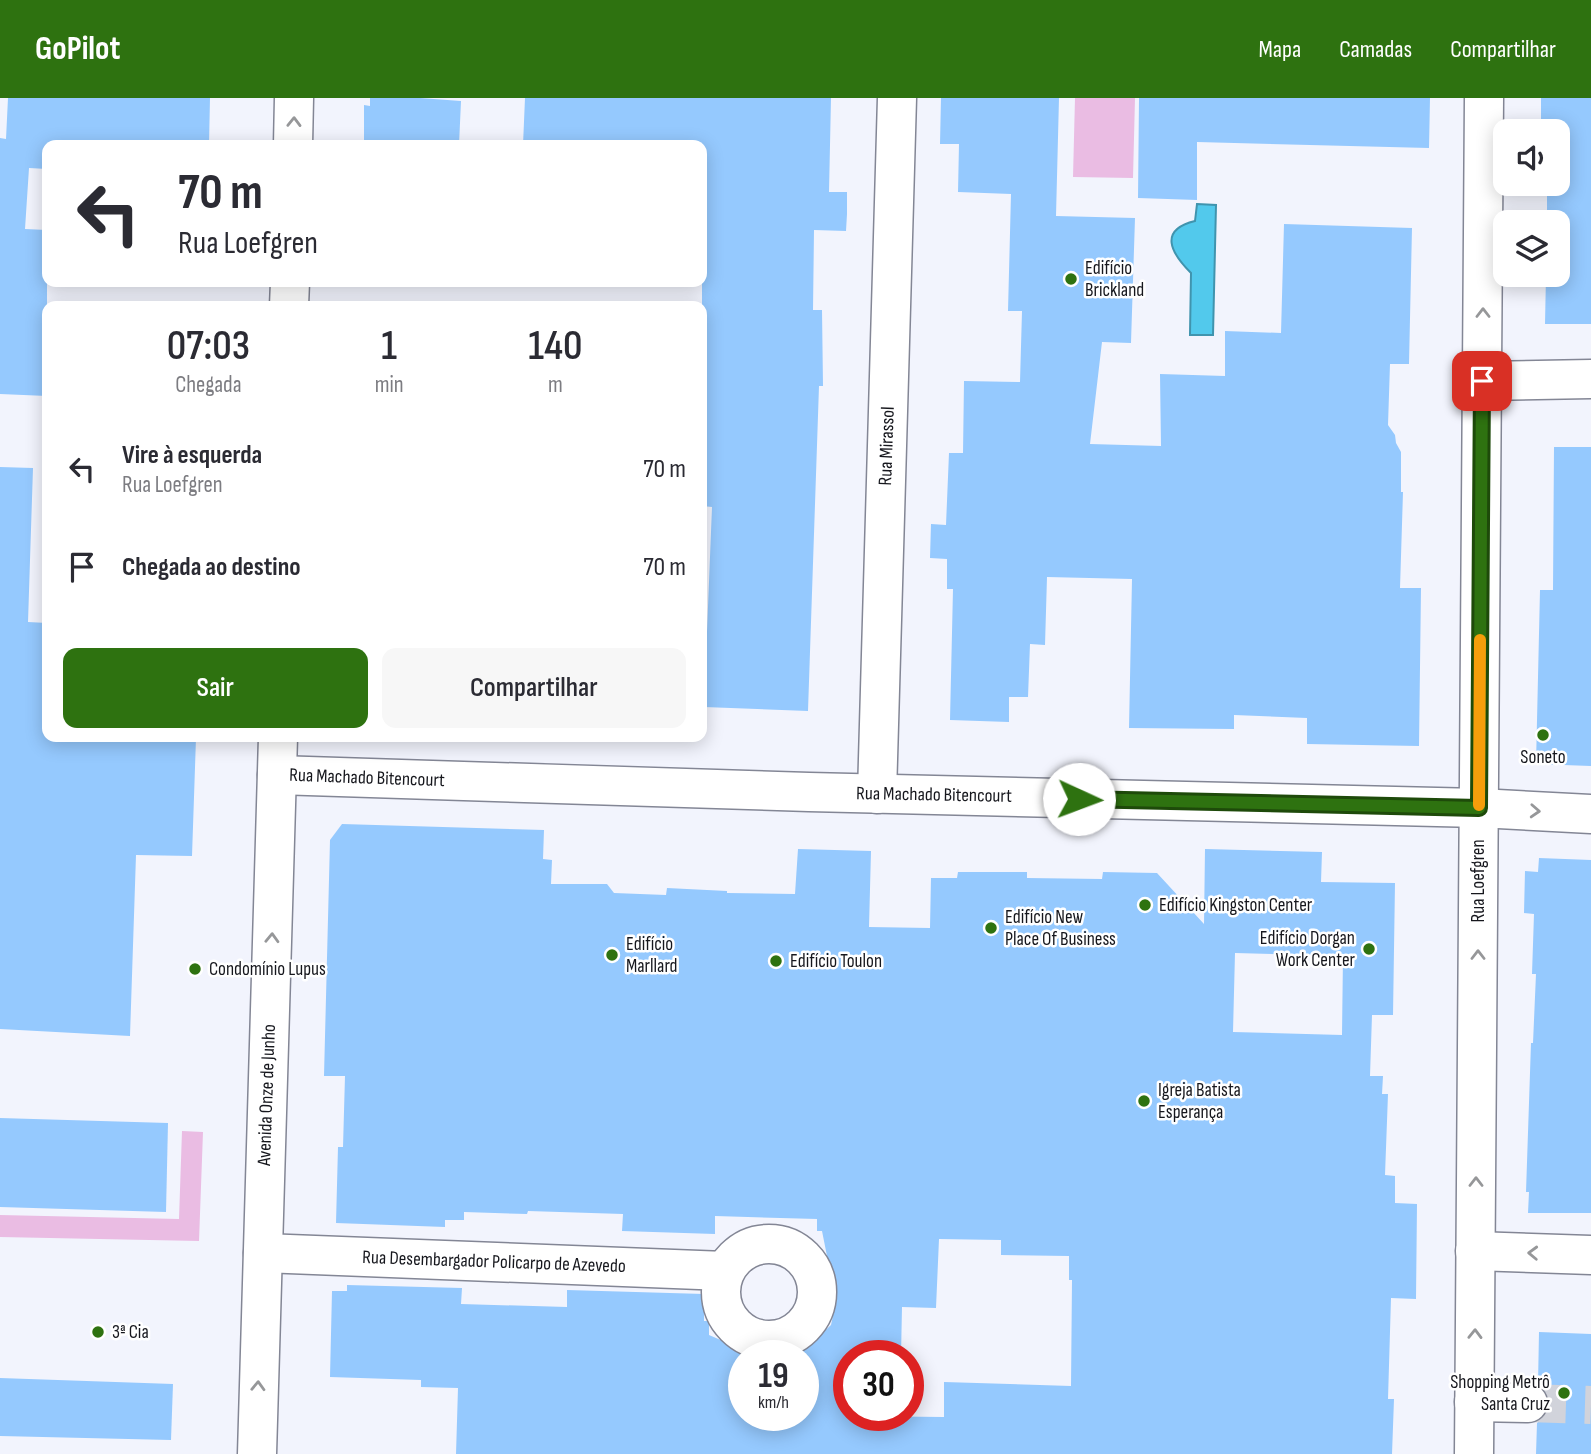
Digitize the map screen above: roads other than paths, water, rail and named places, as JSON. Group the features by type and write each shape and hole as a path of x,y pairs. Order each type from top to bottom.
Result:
{"street":[{"path":"293,140 294,98"},
{"name":"Rua Mirassol","path":"877,794 897,98"},
{"name":"Rua Loefgren","path":"1474,1454 1484,98"},
{"path":"1482,381 1591,379"},
{"name":"Avenida Onze de Junho","path":"257,1454 278,742"},
{"name":"Rua Machado Bitencourt","path":"277,775 877,794 1479,808 1591,814"},
{"path":"1475,1251 1591,1255"},
{"name":"Rua Desembargador Policarpo de Azevedo","path":"262,1253 725,1271"},
{"path":"1474,1402 1528,1403"}],"water":[{"path":"1197,204 1216,205 1213,335 1190,335 1191,273 1178,258 1172,243 1176,230 1195,221"}],"tunnel":[{"path":"1528,1403 1591,1405"}],"place":[{"name":"Edifício Brickland","path":"1071,279"},
{"name":"Soneto","path":"1543,735"},
{"name":"Edifício Kingston Center","path":"1145,905"},
{"name":"Edifício New Place Of Business","path":"991,928"},
{"name":"Edifício Dorgan Work Center","path":"1369,949"},
{"name":"Edifício Marllard","path":"612,955"},
{"name":"Edifício Toulon","path":"776,961"},
{"name":"Condomínio Lupus","path":"195,969"},
{"name":"Igreja Batista Esperança","path":"1144,1101"},
{"name":"3ª Cia","path":"98,1332"},
{"name":"Shopping Metrô Santa Cruz","path":"1564,1393"}]}
